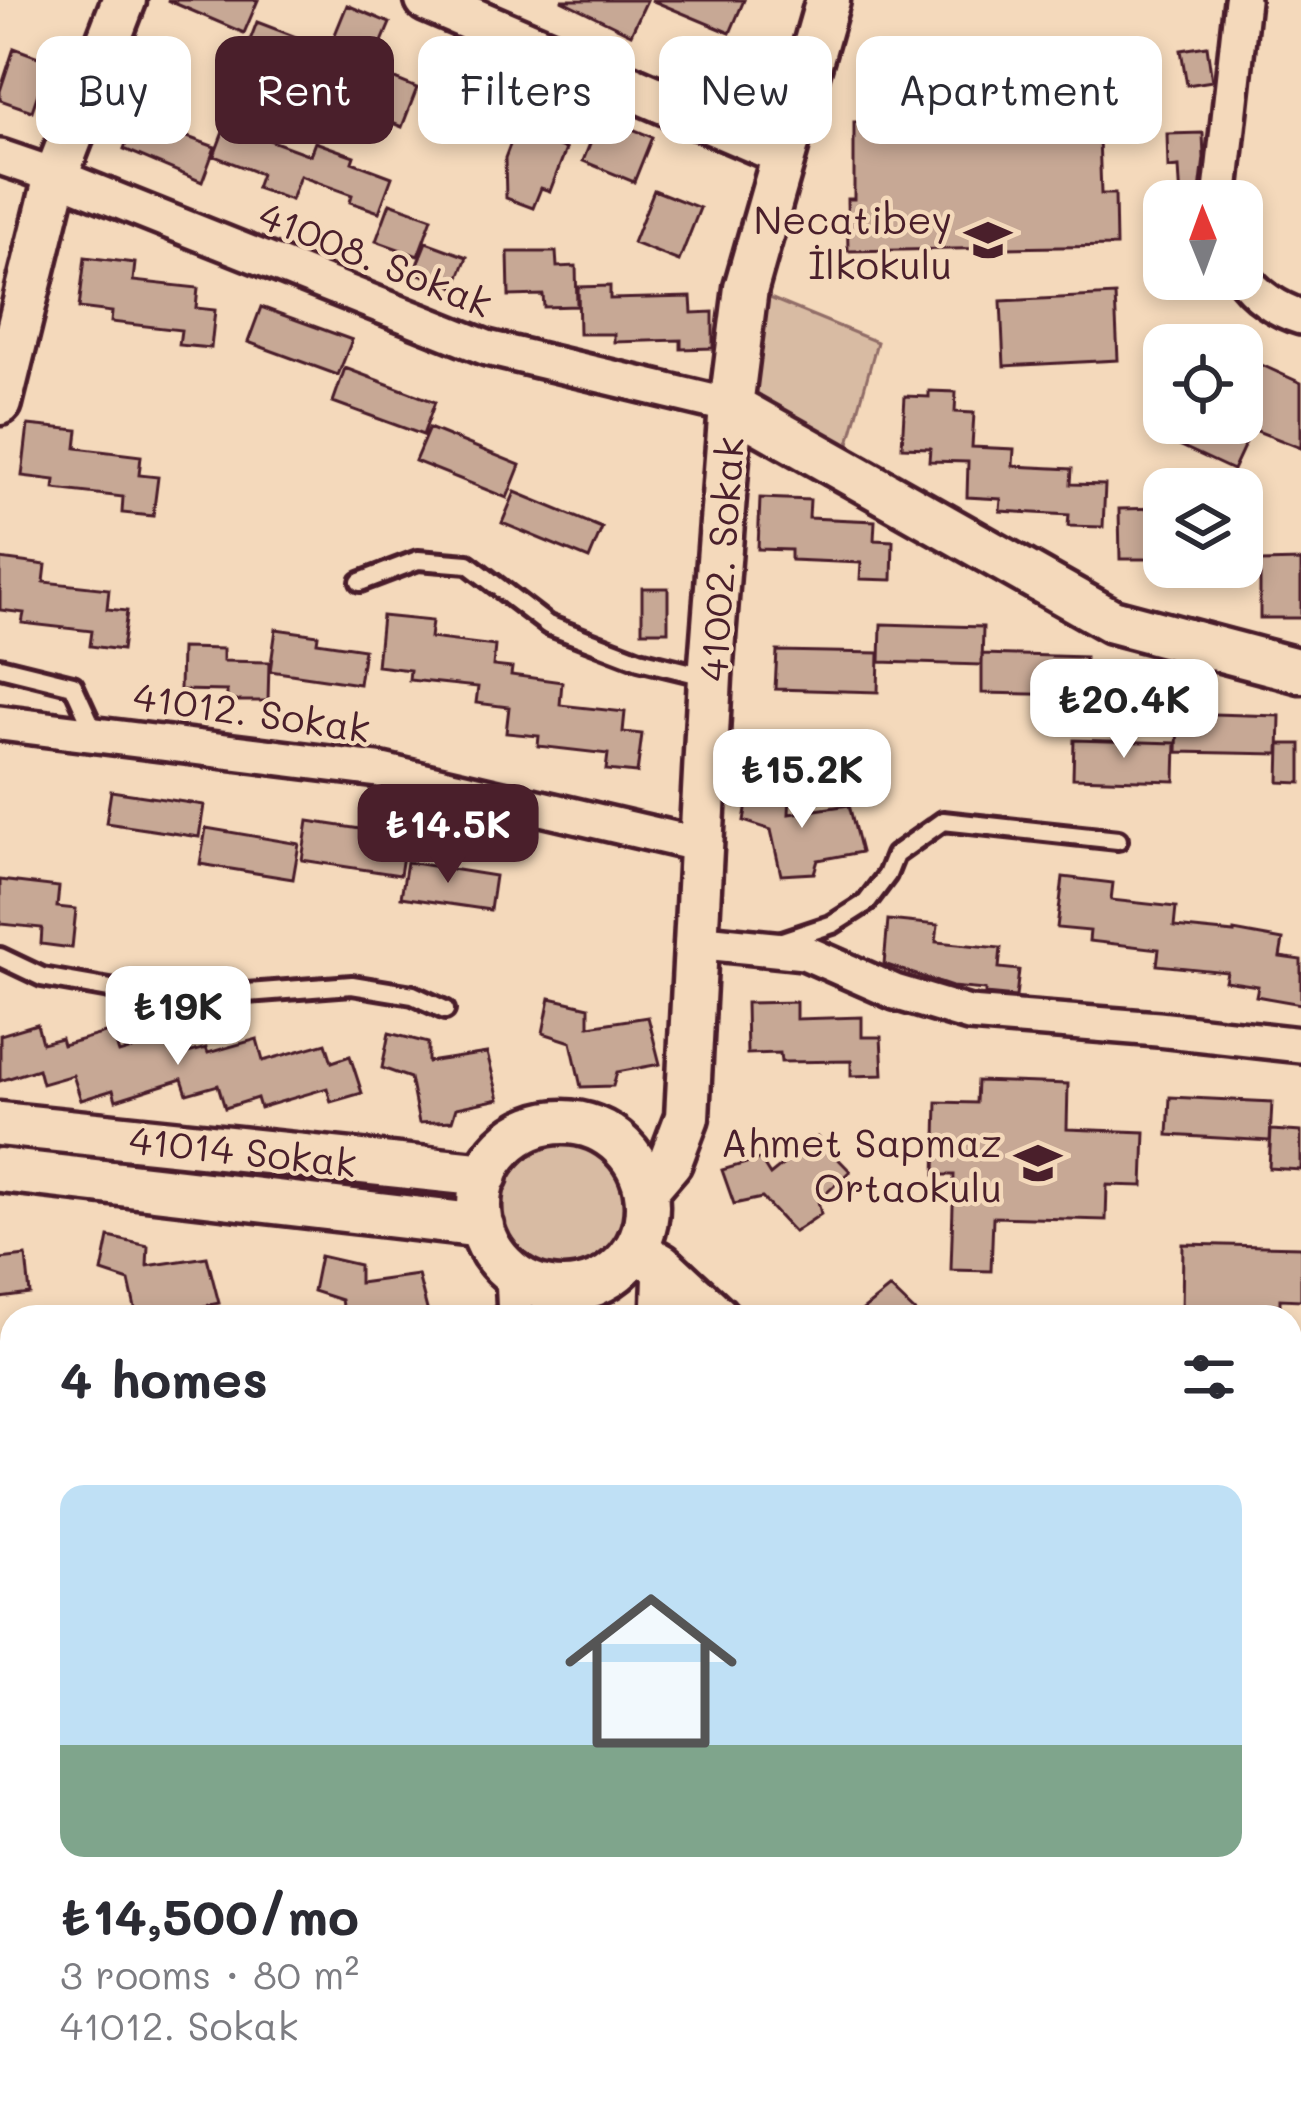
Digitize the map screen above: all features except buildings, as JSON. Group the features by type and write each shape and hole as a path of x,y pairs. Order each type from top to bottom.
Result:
{"street":[{"path":"0,403 56,176 124,0"},
{"path":"427,0 783,153"},
{"name":"41002. Sokak","path":"646,1190 670,1162 687,1117 710,677 731,406 746,288 827,0"},
{"path":"1222,180 1243,0"},
{"name":"41008. Sokak","path":"0,157 487,348 731,406"},
{"path":"1263,295 1285,312 1301,317"},
{"path":"731,406 1112,621 1301,671"},
{"name":"41012. Sokak","path":"0,723 378,770 700,844"},
{"path":"694,941 804,952 895,992 969,1014 1301,1045"},
{"path":"648,1258 598,1284 562,1291 532,1286 505,1269 487,1246 478,1208 488,1167 501,1148 525,1130 552,1122 581,1124 617,1141 637,1163 646,1190 648,1258 657,1305"},
{"name":"41014 Sokak","path":"0,1124 485,1175"},
{"name":"41014 Sokak","path":"0,1170 482,1226"},
{"path":"648,1258 703,1305"},
{"path":"513,1274 514,1305"}],"lane":[{"path":"359,582 418,560 468,564 548,625 639,660 710,677"},
{"path":"0,667 73,685 94,733"},
{"path":"761,948 833,924 866,903 896,855 943,821 1118,840"},
{"path":"0,957 42,977 127,992 234,994 352,985 412,994 445,1010"}],"shaded area":[{"path":"765,296 877,342 848,447 756,395"},
{"path":"566,1141 591,1146 613,1160 627,1182 632,1207 627,1232 613,1254 591,1268 566,1273 541,1268 519,1254 505,1232 500,1207 505,1182 519,1160 541,1146"}],"place":[{"name":"Necatibey İlkokulu","path":"988,240"},
{"name":"Ahmet Sapmaz Ortaokulu","path":"1038,1163"}]}
